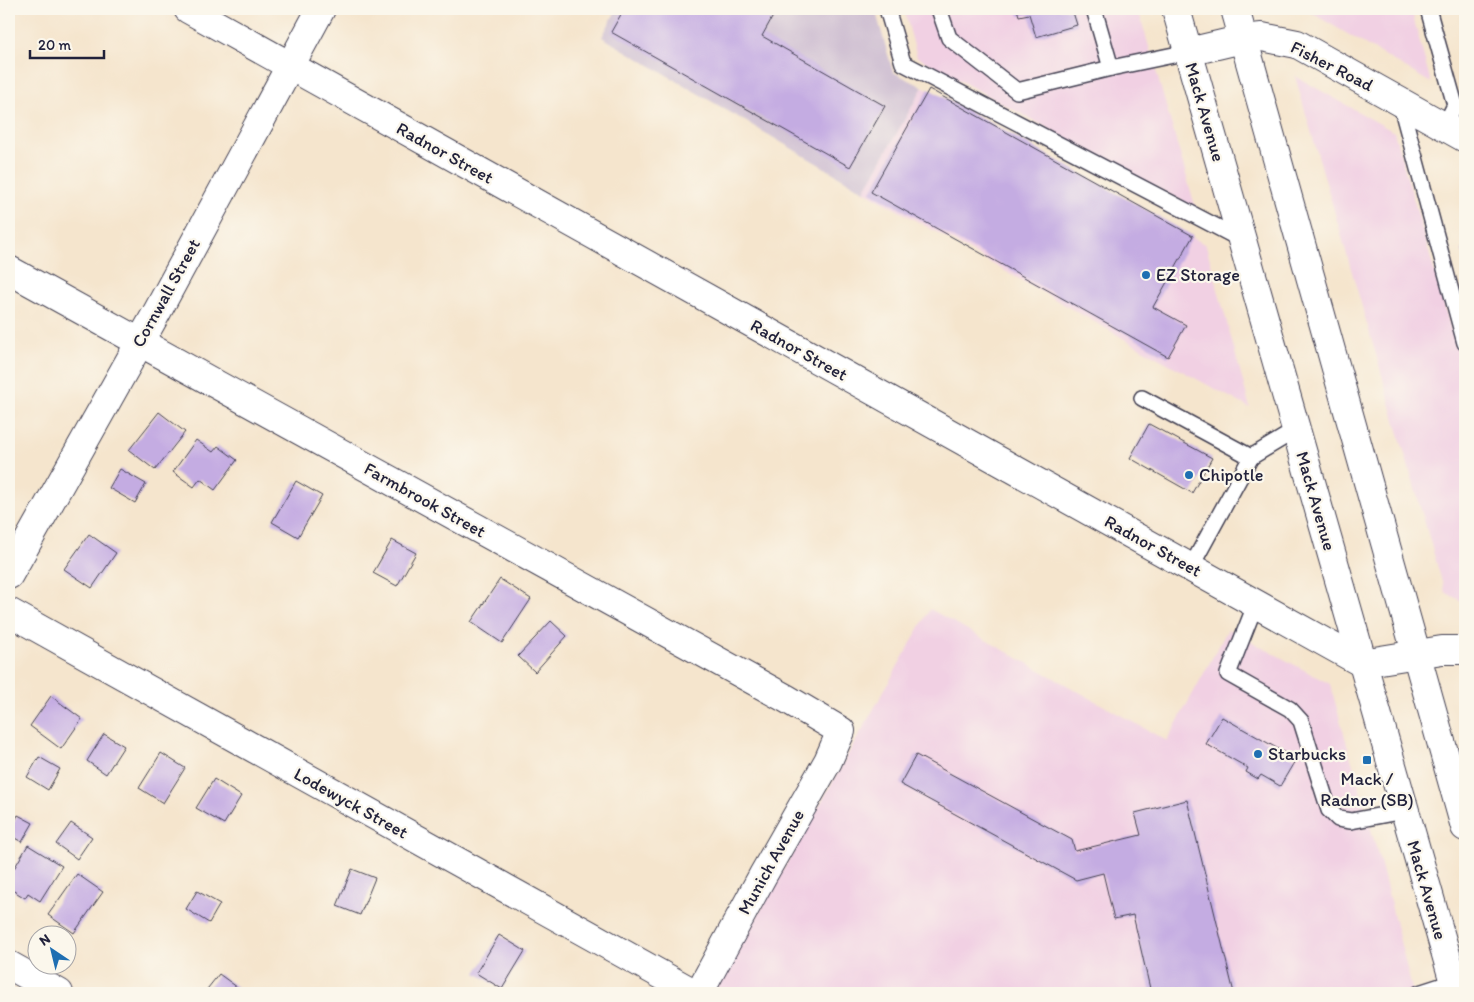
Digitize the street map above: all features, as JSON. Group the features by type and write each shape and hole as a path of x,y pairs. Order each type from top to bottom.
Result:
{"street":[{"name":"Radnor Street","path":"188,9 1362,662"},
{"name":"Cornwall Street","path":"9,575 157,312 321,9"},
{"name":"Mack Avenue","path":"1176,9 1455,988"},
{"path":"1235,9 1465,827"},
{"name":"Fisher Road","path":"1188,52 1244,39 1262,37 1297,44 1455,132"},
{"name":"Farmbrook Street","path":"9,270 778,694 841,731"},
{"name":"Lodewyck Street","path":"9,612 694,993"},
{"path":"1362,662 1442,650 1465,650"},
{"name":"Munich Avenue","path":"699,993 828,761 841,731"},
{"path":"9,965 59,993"}],"lane":[{"path":"887,9 903,63 1242,240"},
{"path":"939,9 949,38 1017,91 1111,68 1188,52"},
{"path":"1094,9 1111,68"},
{"path":"1428,9 1455,105 1455,132"},
{"path":"1400,102 1465,343"},
{"path":"1142,398 1251,458"},
{"path":"1191,567 1251,458 1296,430"},
{"path":"1256,603 1228,674 1290,710 1301,721 1329,810 1338,819 1351,821 1404,810"},
{"path":"1419,993 1455,988"}],"shaded area":[{"path":"617,9 875,9 893,72 923,87 864,191 602,37"},
{"path":"904,9 1138,9 1196,209 917,57"},
{"path":"1305,9 1411,9 1431,83"},
{"path":"1295,76 1394,132 1465,377 1465,603 1445,592"},
{"path":"923,87 1206,245 1250,408 864,191"},
{"path":"930,609 1167,741 1228,629 1330,684 1380,861 1413,993 714,993"}],"building":[{"path":"624,9 777,9 762,36 885,106 850,167 611,32"},
{"path":"1017,9 1072,9 1077,25 1036,37 1029,14 1019,16"},
{"path":"929,89 1193,236 1153,307 1186,325 1168,357 871,192"},
{"path":"1465,244 1465,254 1461,251"},
{"path":"159,412 185,432 155,470 129,450"},
{"path":"1149,424 1212,458 1192,493 1130,458"},
{"path":"196,440 213,452 218,446 237,460 215,490 200,479 194,487 173,472"},
{"path":"120,469 146,484 135,503 109,488"},
{"path":"296,481 322,496 298,537 272,522"},
{"path":"89,534 116,553 92,588 64,569"},
{"path":"392,540 416,553 397,586 373,573"},
{"path":"500,579 531,599 502,643 471,622"},
{"path":"551,621 567,636 535,672 518,656"},
{"path":"51,696 82,719 61,749 30,726"},
{"path":"1222,717 1296,759 1280,786 1261,775 1258,779 1246,772 1248,768 1206,744"},
{"path":"104,734 124,746 106,774 87,761"},
{"path":"161,753 185,768 163,803 139,788"},
{"path":"916,755 1072,840 1075,851 1141,835 1135,813 1187,800 1234,993 1151,993 1133,915 1114,919 1103,873 1076,880 900,784"},
{"path":"39,757 60,769 48,790 27,777"},
{"path":"214,779 241,796 224,824 196,808"},
{"path":"18,815 33,823 22,842 9,835 9,831"},
{"path":"71,823 92,837 77,859 56,844"},
{"path":"28,845 62,866 40,901 28,893 25,898 9,888 9,877"},
{"path":"352,869 375,878 360,915 337,906"},
{"path":"77,874 103,892 78,927 78,924 61,924 48,915"},
{"path":"197,891 220,904 209,923 186,909"},
{"path":"499,935 525,951 502,989 476,973"},
{"path":"219,974 241,990 238,993 204,993"}],"place":[{"name":"EZ Storage","path":"1146,275"},
{"name":"Chipotle","path":"1189,475"},
{"name":"Starbucks","path":"1258,754"},
{"name":"Mack / Radnor (SB)","path":"1367,760"}]}
